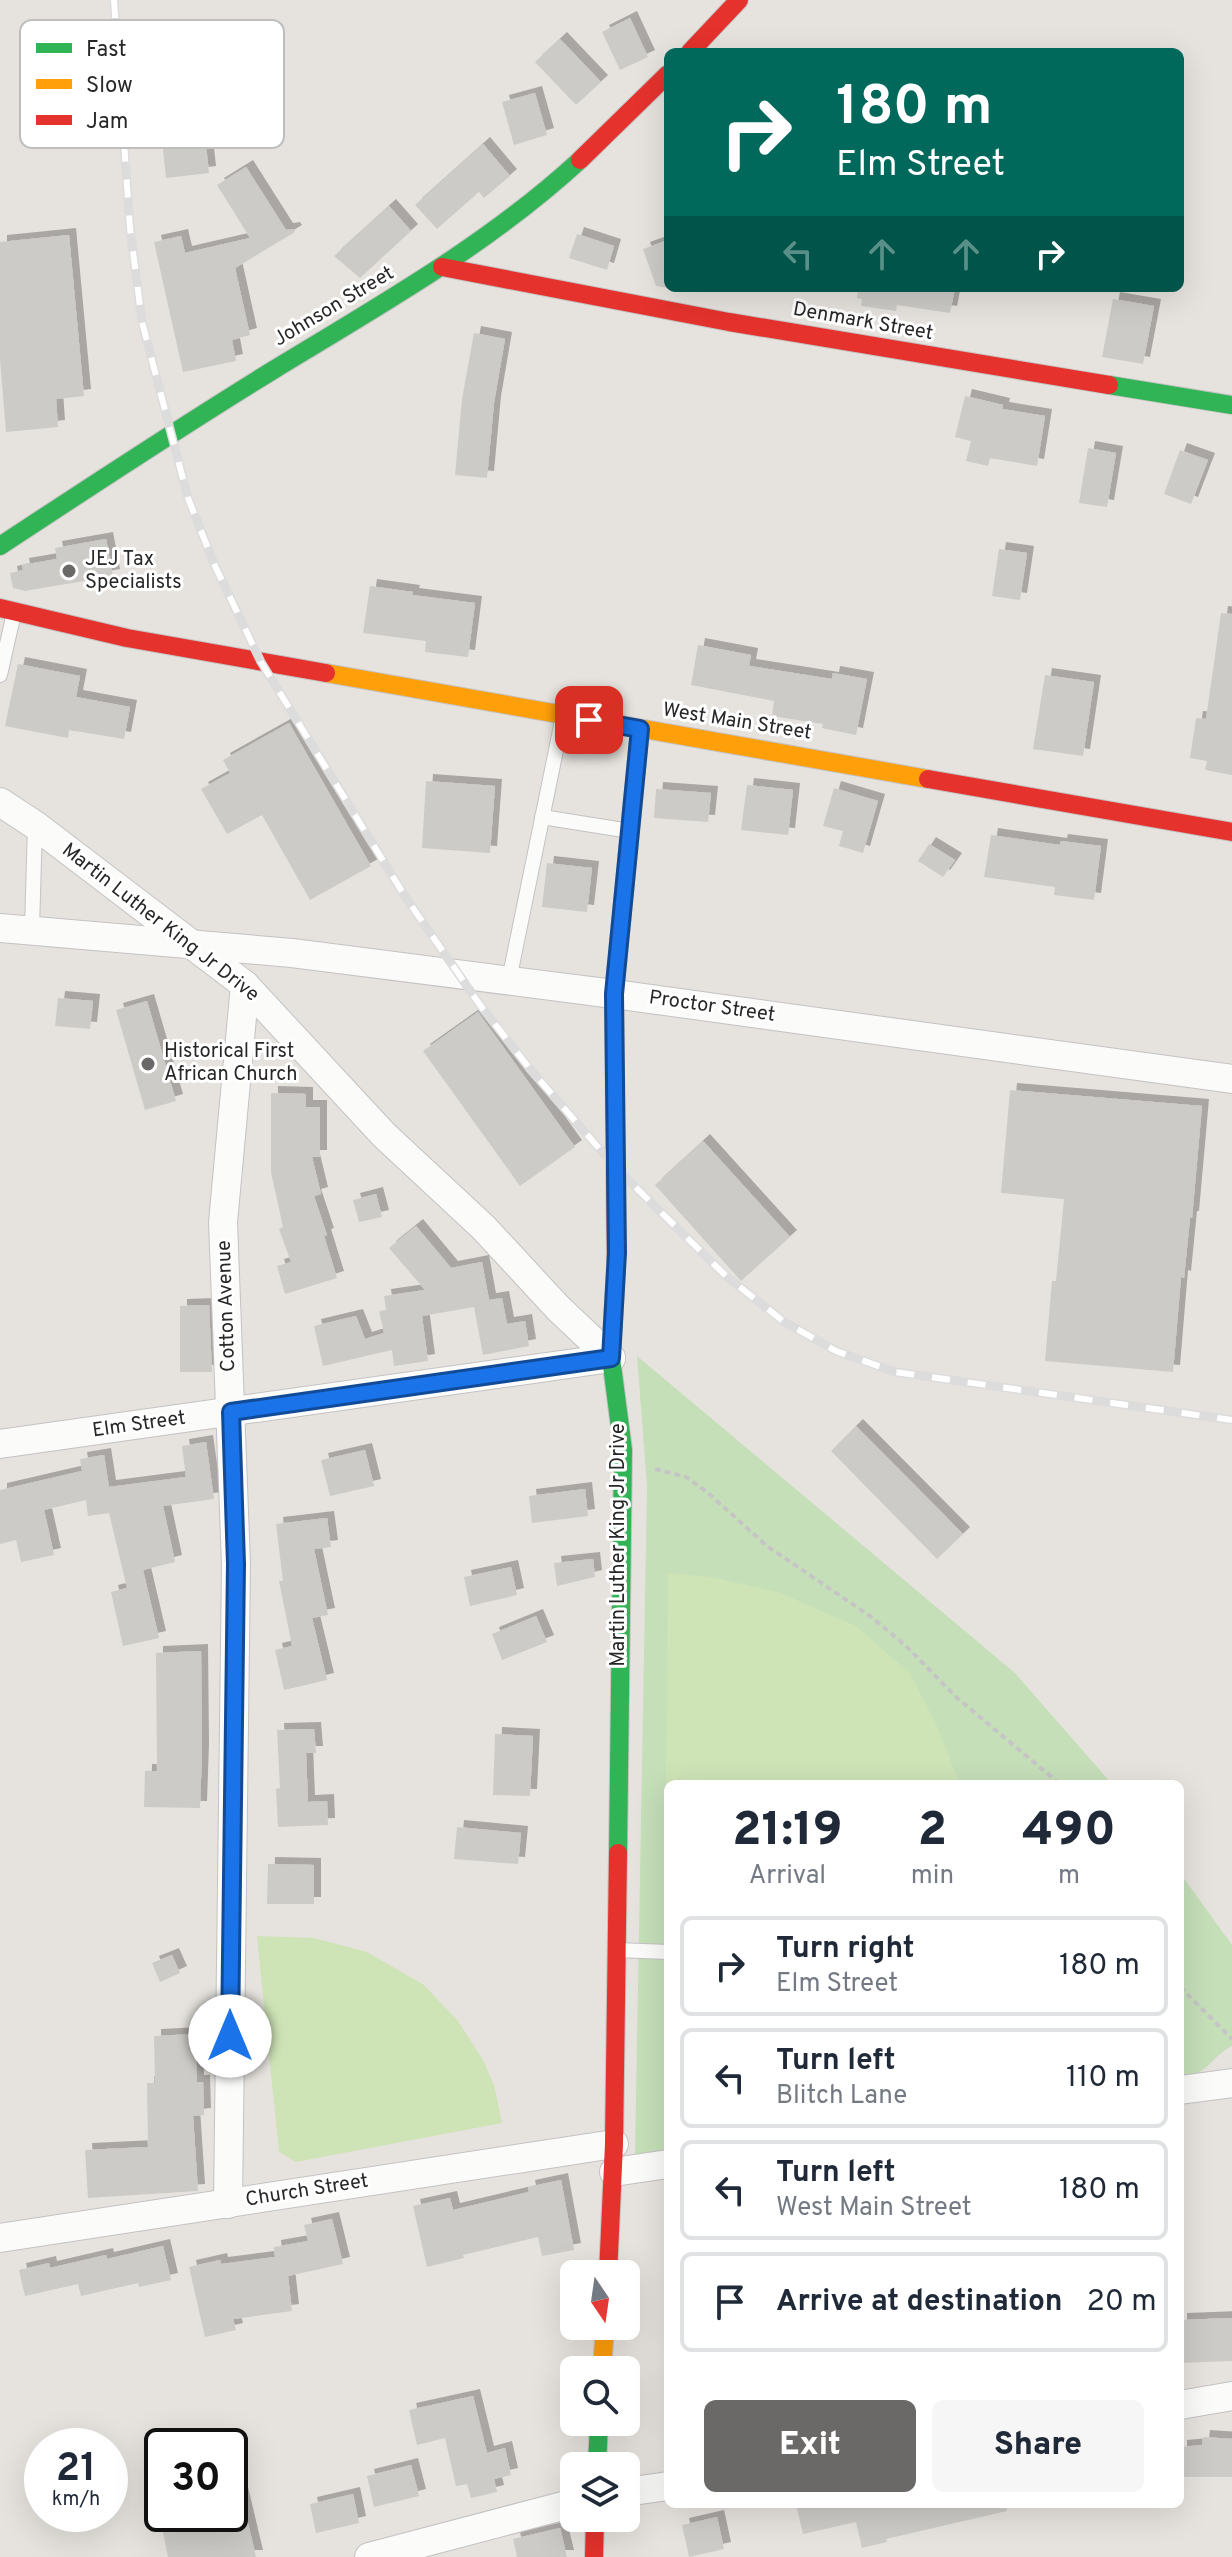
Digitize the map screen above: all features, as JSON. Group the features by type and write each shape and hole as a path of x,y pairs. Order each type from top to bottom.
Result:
{"street":[{"path":"694,48 739,0"},
{"name":"Johnson Street","path":"0,546 170,433 442,267 543,194 664,78"},
{"name":"Denmark Street","path":"442,267 744,324 1232,405"},
{"name":"West Main Street","path":"7,610 127,638 1232,832"},
{"path":"611,1358 617,1253 614,994 640,729"},
{"name":"Martin Luther King Jr Drive","path":"0,802 35,825 245,985 384,1135 484,1228 558,1308 611,1358 623,1450 614,2158 609,2260"},
{"name":"Proctor Street","path":"0,928 191,943 509,980 1232,1079"},
{"name":"Cotton Avenue","path":"228,2204 236,1564 223,1222 245,985"},
{"name":"Elm Street","path":"0,1444 611,1358"},
{"path":"1184,2089 1232,2083"},
{"name":"Church Street","path":"0,2238 228,2204 614,2158 664,2164"},
{"path":"1184,2404 1232,2396"},
{"path":"640,2490 664,2487"},
{"path":"369,2557 560,2507"},
{"path":"594,2557 595,2532"}],"lane":[{"path":"0,675 7,610"},
{"path":"509,980 563,716"},
{"path":"542,817 630,831"},
{"path":"32,929 35,825"},
{"path":"617,1950 664,1952"}],"path":[{"path":"655,1469 686,1477 767,1546 870,1616 906,1646 956,1697 1055,1780"},
{"path":"1184,1991 1232,2039"}],"green space":[{"path":"637,1356 1015,1673 1109,1780 664,1780 664,2154 635,2155 647,1486"},
{"path":"668,1573 711,1577 778,1592 856,1626 910,1673 937,1726 958,1780 666,1780"},
{"path":"1184,1879 1232,1945 1232,2046 1204,2069 1184,2077"},
{"path":"257,1936 314,1938 367,1952 424,1985 458,2021 483,2060 494,2085 502,2123 296,2162 279,2152"}],"building":[{"path":"630,18 648,57 620,70 602,32"},
{"path":"560,39 601,82 576,105 535,62"},
{"path":"535,93 547,135 514,145 502,102"},
{"path":"483,144 510,176 484,198 479,192 437,229 415,205"},
{"path":"163,148 206,148 209,173 166,178"},
{"path":"246,167 286,230 293,229 295,232 235,268 250,335 232,340 236,361 183,372 154,242 181,236 185,253 250,238 217,185"},
{"path":"389,206 411,231 360,278 334,256"},
{"path":"577,234 614,246 607,270 569,258"},
{"path":"69,235 84,396 56,399 58,427 6,432 0,359 0,242"},
{"path":"664,241 664,287 656,286 643,249"},
{"path":"858,292 954,292 950,313 897,305 896,311 861,306 862,299 857,298"},
{"path":"1113,299 1154,306 1143,364 1102,357"},
{"path":"474,333 505,339 494,403 487,478 455,475 462,399"},
{"path":"965,396 1003,405 1002,409 1045,416 1037,466 990,458 988,466 966,461 971,441 955,437"},
{"path":"1088,448 1116,453 1107,507 1079,503"},
{"path":"1180,450 1208,460 1191,504 1164,494"},
{"path":"106,539 113,576 25,591 13,588 10,573 23,570 22,565 57,559 55,548"},
{"path":"999,549 1027,553 1020,600 992,596"},
{"path":"370,586 475,603 468,657 425,652 426,641 363,633"},
{"path":"1221,613 1232,614 1232,775 1205,770 1207,761 1190,758 1196,718 1206,719"},
{"path":"698,645 751,655 749,666 832,679 833,673 867,679 856,735 822,728 823,724 772,716 774,701 691,685"},
{"path":"18,664 80,676 76,697 130,707 124,739 69,730 68,738 5,726"},
{"path":"1045,675 1094,682 1083,756 1033,749"},
{"path":"289,723 371,866 310,900 262,815 227,834 201,789 230,773 223,760"},
{"path":"426,781 495,786 490,853 422,848"},
{"path":"747,785 793,790 788,835 741,830"},
{"path":"834,788 878,801 863,853 839,846 843,831 823,826"},
{"path":"656,789 711,793 708,822 654,818"},
{"path":"991,835 1060,845 1061,841 1101,846 1094,900 1054,895 1055,887 984,877"},
{"path":"929,844 955,860 943,877 918,861"},
{"path":"547,863 592,868 587,912 542,907"},
{"path":"58,998 93,1001 90,1029 55,1026"},
{"path":"147,1001 176,1101 145,1110 116,1010"},
{"path":"478,1012 575,1147 520,1186 423,1051"},
{"path":"1010,1090 1202,1106 1173,1372 1045,1361 1064,1199 1001,1193"},
{"path":"271,1093 306,1094 306,1107 320,1107 320,1157 312,1157 321,1194 314,1196 337,1278 285,1294 277,1266 291,1262 279,1229 283,1227 271,1172"},
{"path":"703,1141 790,1237 741,1281 655,1185"},
{"path":"376,1194 382,1217 359,1222 353,1200"},
{"path":"416,1226 451,1268 482,1262 489,1300 502,1298 507,1324 525,1321 529,1346 483,1355 474,1307 422,1316 428,1361 394,1366 392,1350 323,1366 314,1326 356,1316 365,1339 384,1333 379,1311 386,1310 384,1296 425,1290 389,1248"},
{"path":"209,1305 212,1372 180,1372 180,1306"},
{"path":"856,1426 963,1534 937,1559 831,1451"},
{"path":"206,1442 214,1499 163,1506 175,1562 143,1570 159,1638 123,1646 111,1592 127,1588 109,1513 88,1516 86,1500 44,1510 54,1555 21,1562 16,1540 0,1544 0,1490 82,1471 80,1459 104,1455 109,1487 186,1477 182,1446"},
{"path":"365,1450 374,1486 330,1496 321,1460"},
{"path":"585,1489 588,1516 532,1523 529,1496"},
{"path":"327,1518 331,1547 314,1549 328,1615 312,1618 327,1680 284,1690 275,1650 292,1646 279,1581 283,1581 276,1524"},
{"path":"593,1559 595,1577 557,1586 554,1563"},
{"path":"511,1567 517,1595 470,1606 464,1577"},
{"path":"536,1616 547,1642 502,1660 492,1634"},
{"path":"201,1651 200,1808 144,1807 145,1771 157,1771 156,1653"},
{"path":"314,1729 316,1753 306,1753 308,1802 327,1801 328,1825 278,1827 276,1789 280,1788 277,1730"},
{"path":"495,1734 533,1736 530,1796 493,1795"},
{"path":"457,1827 521,1833 518,1864 454,1859"},
{"path":"268,1864 314,1865 314,1904 267,1904"},
{"path":"172,1955 180,1973 160,1982 152,1963"},
{"path":"195,2034 197,2082 203,2082 204,2115 193,2116 198,2191 88,2198 85,2150 148,2147 147,2083 155,2083 154,2036"},
{"path":"561,2180 574,2250 542,2256 538,2237 427,2267 413,2206 450,2198 453,2210 529,2192 528,2187"},
{"path":"332,2219 343,2264 288,2276 292,2311 233,2319 236,2330 205,2337 189,2267 220,2260 221,2264 275,2257 274,2247 308,2241 304,2225"},
{"path":"163,2246 171,2280 139,2287 138,2283 81,2296 78,2284 25,2296 19,2270 49,2263 50,2268 106,2255 107,2259"},
{"path":"1232,2318 1232,2361 1184,2363 1184,2320"},
{"path":"473,2396 487,2453 505,2448 511,2475 494,2479 497,2492 471,2498 467,2484 456,2486 445,2438 417,2445 409,2410"},
{"path":"1203,2437 1232,2439 1232,2477 1184,2477 1184,2447 1202,2445"},
{"path":"411,2465 419,2496 374,2507 367,2476"},
{"path":"353,2494 359,2523 316,2533 310,2504"},
{"path":"797,2508 1007,2508 1007,2511 886,2539 887,2542 862,2548 856,2522 803,2534"},
{"path":"717,2517 724,2549 689,2557 682,2525"},
{"path":"248,2523 256,2557 168,2557 163,2532 248,2532"},
{"path":"560,2528 567,2557 517,2557 513,2539"}],"railway":[{"path":"114,0 115,20"},
{"path":"124,148 130,228 142,322 188,498 215,566 261,662 406,898 480,1005 530,1069 617,1169 727,1277 783,1321 836,1351 895,1372 1232,1420"}],"traffic: fast":[{"path":"0,546 206,412 433,272 509,219 580,160"},
{"path":"1109,385 1232,405"},
{"path":"616,1266 611,1358 623,1450 618,1853"},
{"path":"598,2436 598,2452"}],"traffic: slow":[{"path":"326,673 928,779"},
{"path":"603,2356 604,2340"}],"traffic: jam":[{"path":"694,48 739,0"},
{"path":"580,160 664,78"},
{"path":"442,267 729,322 1109,385"},
{"path":"0,608 127,638 326,673"},
{"path":"616,1266 614,994 640,729"},
{"path":"928,779 1232,832"},
{"path":"609,2260 614,2144 618,1853"},
{"path":"594,2557 595,2532"}],"place":[{"name":"JEJ Tax Specialists","path":"69,571"},
{"name":"Historical First African Church","path":"148,1064"}],"route":[{"path":"230,2036 236,1564 231,1412 611,1358 617,1253 614,994 640,729 589,720"}]}
